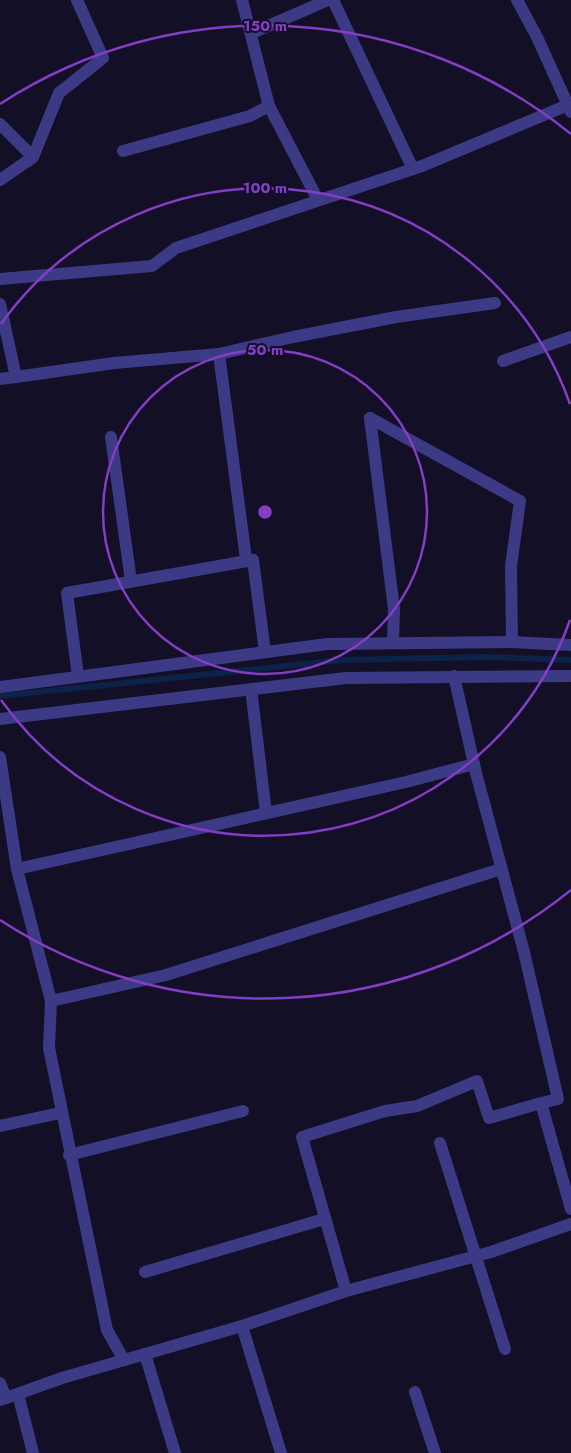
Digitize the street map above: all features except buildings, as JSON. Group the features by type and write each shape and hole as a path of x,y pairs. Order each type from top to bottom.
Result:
{"street":[{"path":"0,190 33,156 59,93 103,58 77,0"},
{"path":"242,0 252,33 269,106 318,200"},
{"path":"252,33 328,0"},
{"path":"333,0 413,169"},
{"path":"0,278 152,266 176,248 413,169 569,108 518,0"},
{"path":"122,151 250,116 269,106"},
{"path":"0,124 33,156"},
{"path":"0,180 33,156"},
{"path":"0,379 114,363 219,354 293,336 396,317 495,303"},
{"path":"0,304 16,377"},
{"path":"503,361 571,338"},
{"path":"219,354 246,559 253,560"},
{"path":"393,643 394,609 370,418 520,501 511,566 512,642"},
{"path":"111,437 131,581"},
{"path":"78,676 67,593 253,560"},
{"path":"253,560 265,652"},
{"path":"0,686 327,644 512,642 571,645"},
{"path":"346,1291 302,1138 385,1111 417,1106 478,1081 489,1118 558,1099 524,952 474,764 454,676"},
{"path":"0,719 346,678 571,676"},
{"path":"251,689 266,813"},
{"path":"0,758 17,869 51,1001 48,1048 60,1113 106,1330 124,1360"},
{"path":"17,869 406,782 474,764"},
{"path":"51,1001 166,975 501,869"},
{"path":"541,1103 571,1209"},
{"path":"69,1155 243,1111"},
{"path":"0,1126 60,1113"},
{"path":"440,1143 505,1349"},
{"path":"145,1272 324,1218"},
{"path":"8,1397 124,1360 242,1326 346,1291 475,1256 571,1224"},
{"path":"242,1326 281,1453"},
{"path":"145,1354 175,1453"},
{"path":"0,1383 33,1453"},
{"path":"415,1392 435,1453"}],"waterway":[{"path":"0,696 343,660 488,657 571,660"}]}
